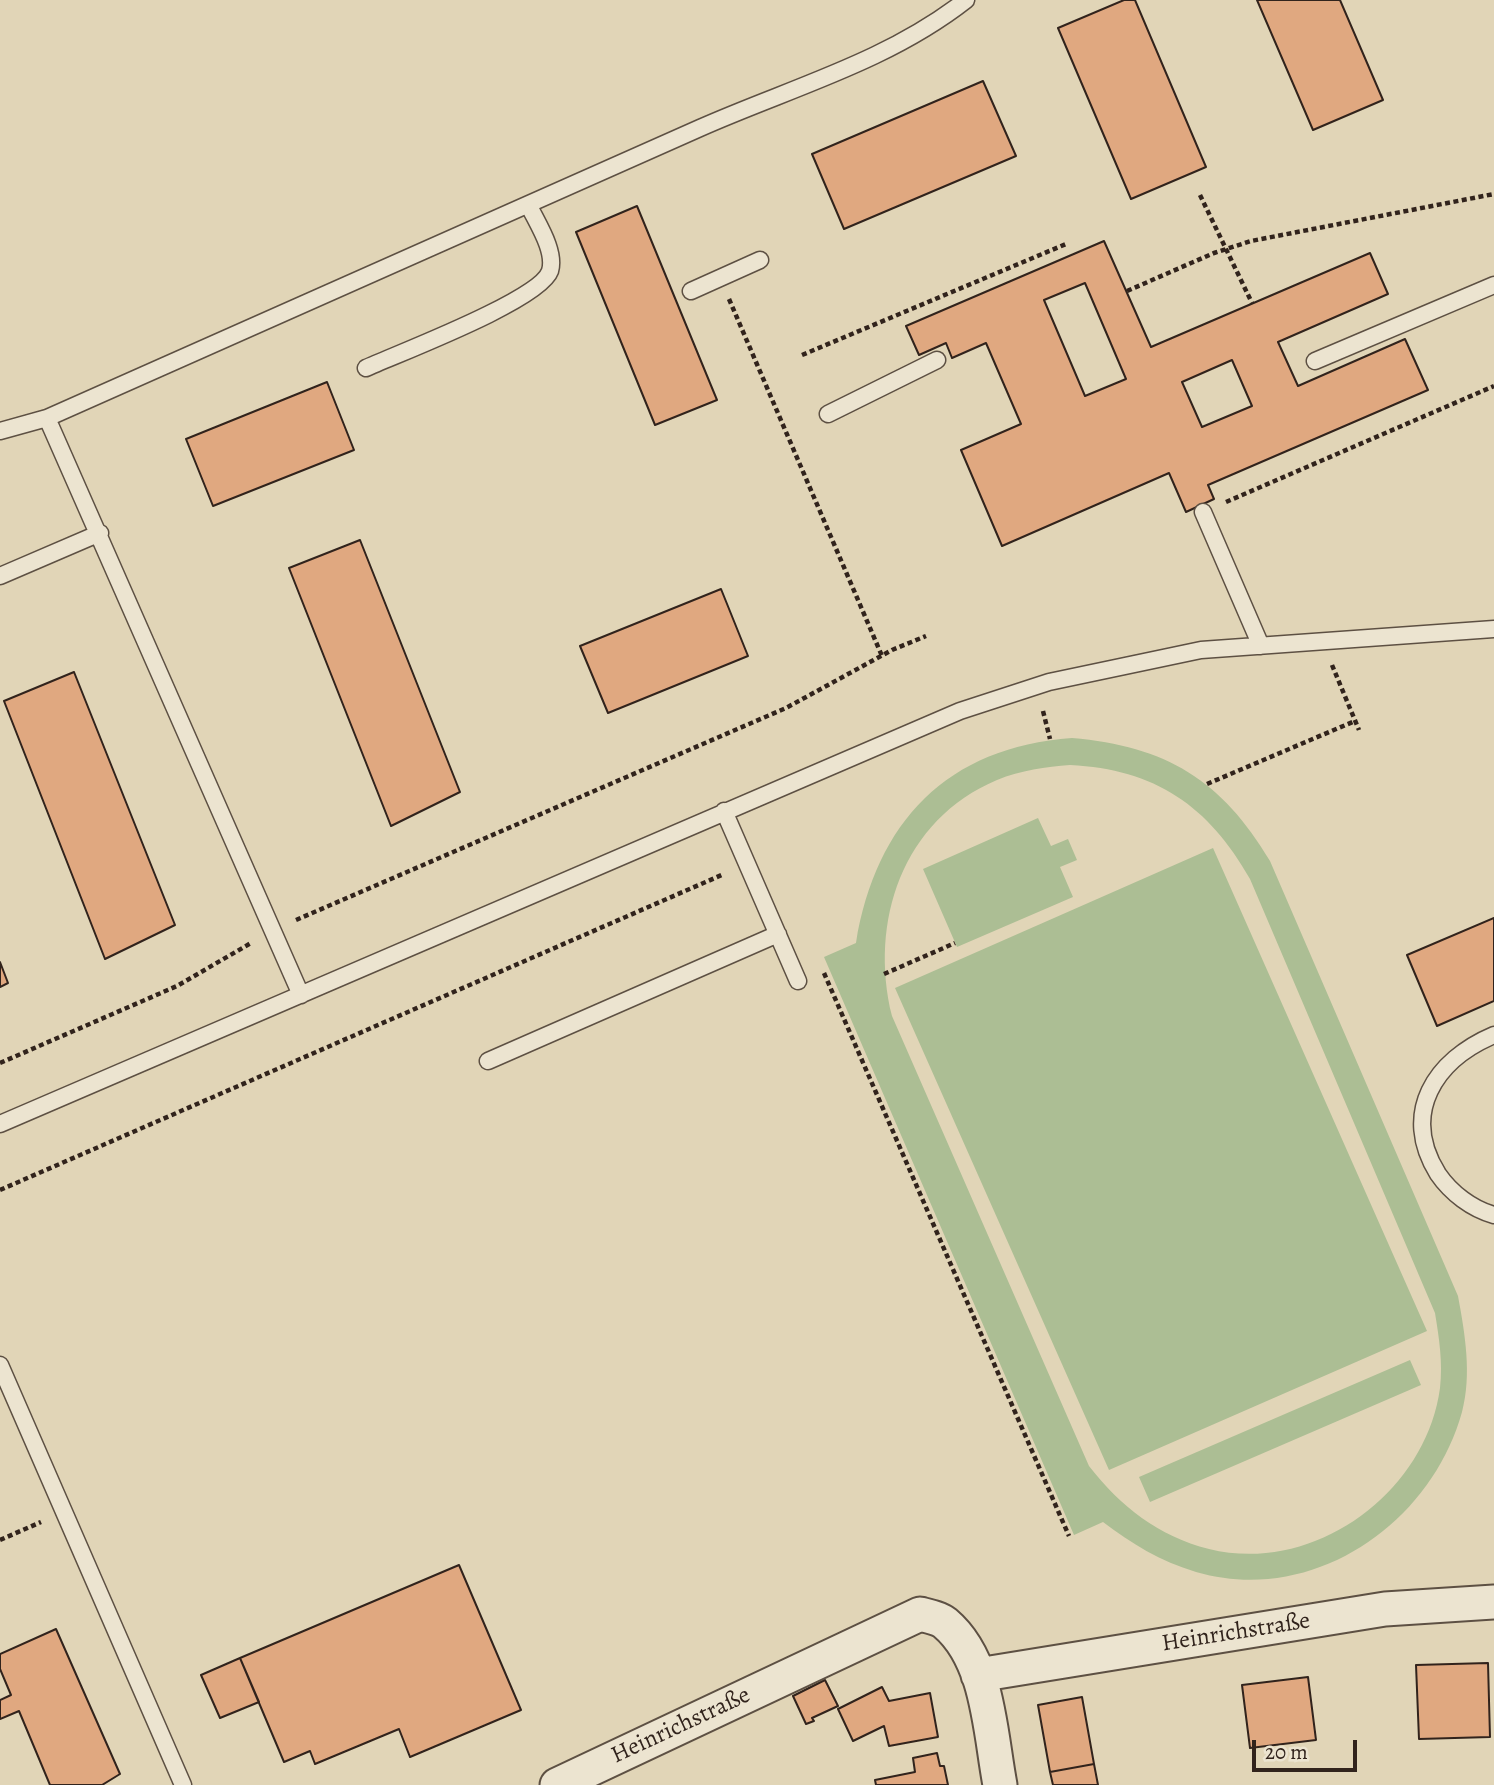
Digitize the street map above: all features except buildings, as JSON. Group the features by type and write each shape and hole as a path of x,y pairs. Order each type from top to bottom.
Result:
{"street":[{"name":"Heinrichstraße","path":"557,1785 920,1614 944,1621 967,1648 978,1675 1385,1609 1494,1602"},
{"path":"978,1675 1000,1785"}],"lane":[{"path":"0,431 47,418 529,206 701,127 883,54 938,22 966,0"},
{"path":"366,368 516,302 540,287 550,271 549,250 529,206"},
{"path":"691,291 760,260"},
{"path":"1315,362 1494,285"},
{"path":"828,414 937,360"},
{"path":"47,418 100,533 301,995"},
{"path":"1203,512 1261,646"},
{"path":"0,576 100,533"},
{"path":"0,1124 902,734 1049,682 1201,650 1494,629"},
{"path":"724,811 798,981"},
{"path":"488,1061 778,934"},
{"path":"1494,1035 1454,1056 1437,1078 1425,1103 1422,1135 1430,1160 1445,1183 1463,1201 1494,1215"},
{"path":"0,1365 4,1384 64,1512 183,1785"}],"path":[{"path":"1127,292 1228,248 1251,241 1494,194"},
{"path":"1200,195 1228,248 1252,303"},
{"path":"802,355 1066,244"},
{"path":"720,278 882,656"},
{"path":"1203,512 1494,386"},
{"path":"0,1063 177,986 272,930 786,708 882,656 926,636"},
{"path":"1322,642 1359,730"},
{"path":"1207,784 1355,721"},
{"path":"0,1190 747,864"},
{"path":"884,974 955,943"},
{"path":"823,971 1069,1536"},
{"path":"0,1541 64,1512"}],"green space":[{"path":"1072,738 1106,742 1163,759 1188,772 1211,789 1252,833 1270,861 1458,1296 1465,1339 1467,1383 1462,1412 1446,1452 1424,1489 1395,1521 1361,1547 1323,1566 1283,1577 1240,1579 1196,1572 1170,1563 1136,1545 1103,1522 1074,1535 824,957 856,943 866,900 881,861 900,827 925,798 954,775 988,757 1028,744","holes":["1070,765 1128,774 1176,796 1217,831 1250,879 1435,1313 1441,1359 1440,1388 1430,1426 1413,1461 1388,1492 1359,1518 1325,1537 1287,1550 1248,1554 1209,1549 1173,1536 1128,1507 1089,1466 892,1016 886,981 885,945 890,911 900,878 916,847 937,821 964,798 1006,777"]},
{"path":"1038,818 1051,846 1068,839 1077,860 1060,867 1073,897 957,947 923,869"},
{"path":"1213,848 1427,1331 1109,1470 895,988"},
{"path":"1410,1360 1421,1385 1150,1502 1139,1477"}]}
